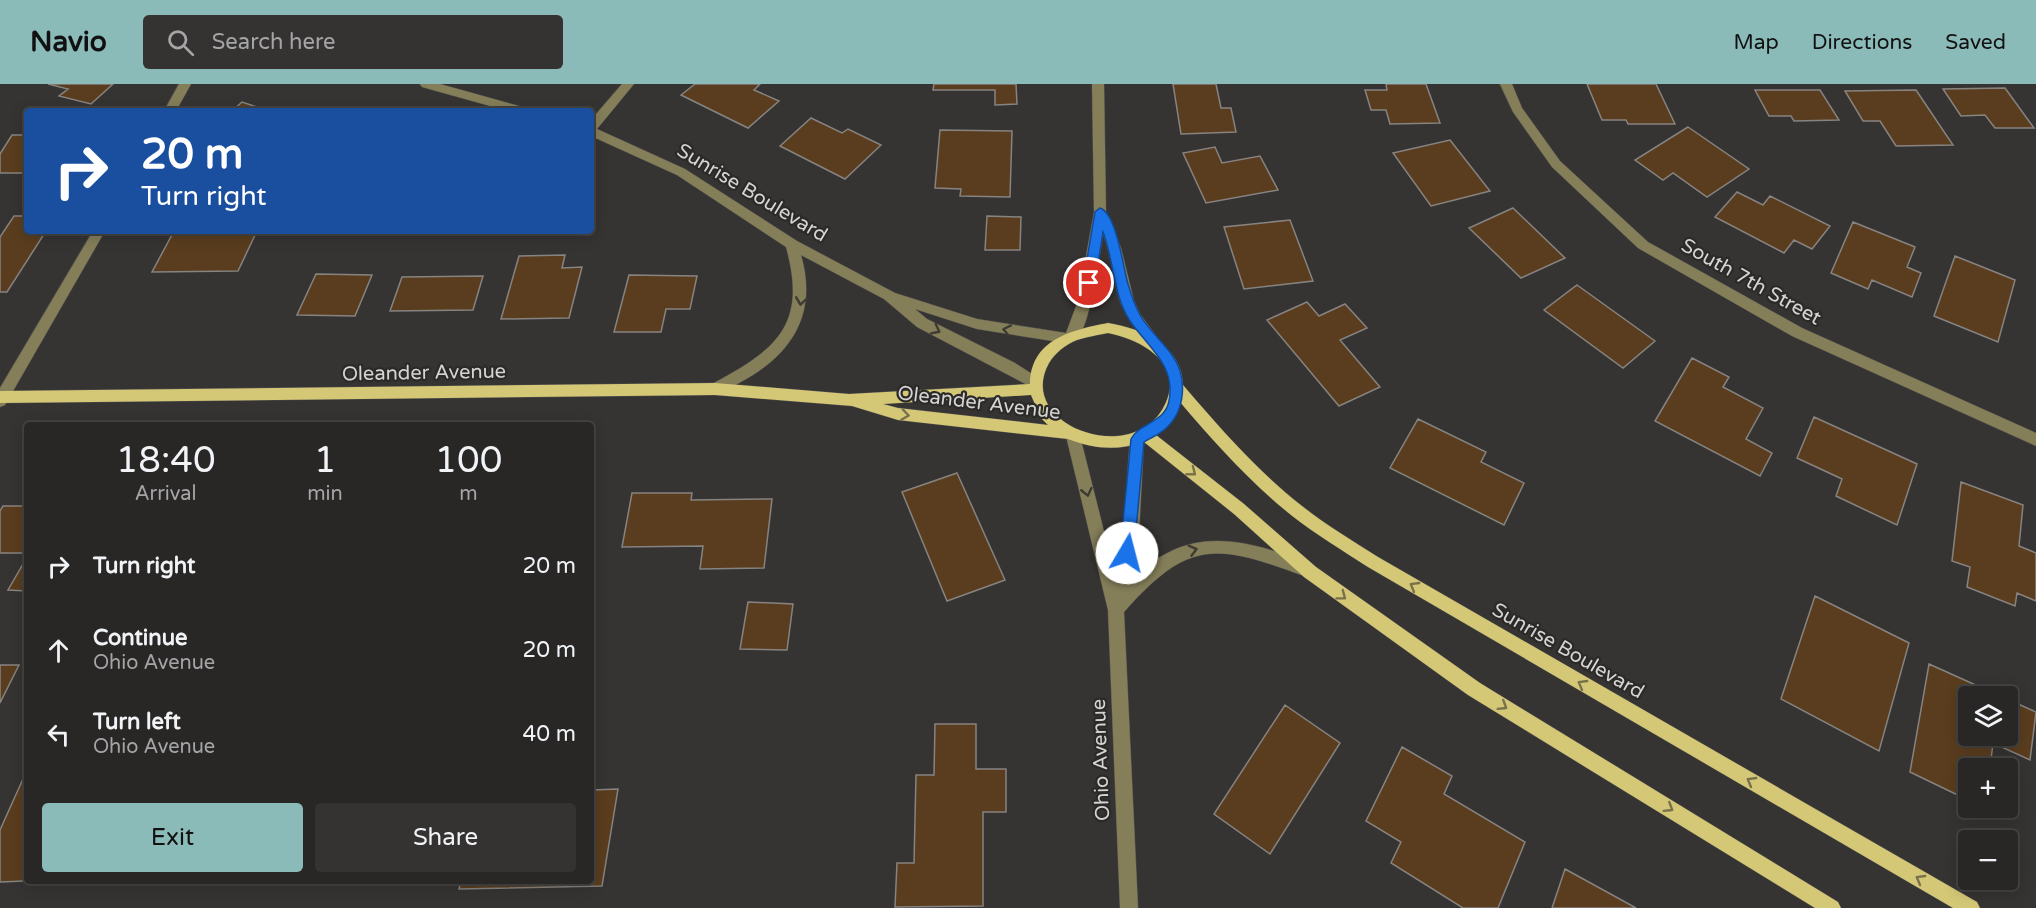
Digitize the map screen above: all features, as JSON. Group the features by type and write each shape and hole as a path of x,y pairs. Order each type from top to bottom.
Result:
{"main road":[{"path":"1089,330 1117,330 1143,338 1158,348 1175,374 1176,402 1169,415 1142,437 1105,442 1071,435 1046,414 1035,386 1039,365 1049,350 1068,336 1089,330"},
{"name":"Oleander Avenue","path":"1,399 715,389 849,400 1035,386"},
{"name":"Sunrise Boulevard","path":"1177,388 1221,441 1260,480 1298,512 1372,562 1971,908"},
{"name":"Oleander Avenue","path":"849,400 898,414 1071,435"},
{"path":"1142,437 1239,509 1311,572 1474,689 1832,908"}],"street":[{"path":"172,108 185,84"},
{"path":"426,84 511,108"},
{"path":"594,126 628,84"},
{"path":"1068,336 1085,300 1100,212 1098,84"},
{"name":"South 7th Street","path":"1506,84 1517,109 1556,164 1643,245 1797,332 2036,440"},
{"name":"Sunrise Boulevard","path":"594,131 681,172 792,244 889,296 922,323 1010,367 1035,386"},
{"path":"1100,212 1115,248 1127,301 1134,317 1158,348"},
{"path":"1,399 97,234"},
{"path":"715,389 747,374 763,361 793,328 801,307 803,285 792,244"},
{"name":"Sunrise Boulevard","path":"889,296 934,308 977,324 1068,336"},
{"name":"Ohio Avenue","path":"1071,435 1116,610 1129,908"},
{"name":"Ohio Avenue","path":"1116,610 1131,534 1142,437"},
{"path":"1116,610 1151,570 1173,556 1195,548 1223,545 1245,548 1272,555 1311,572"}],"building":[{"path":"48,84 113,84 91,104 59,96 68,89"},
{"path":"695,84 760,84 754,90 779,101 748,128 681,95"},
{"path":"934,84 1016,84 1017,104 995,105 995,90 933,90"},
{"path":"1173,84 1216,84 1221,108 1231,108 1236,132 1181,134"},
{"path":"1386,84 1426,84 1440,123 1390,124 1386,110 1371,110 1365,90 1387,90"},
{"path":"1587,84 1656,84 1675,124 1628,124 1626,120 1602,120"},
{"path":"2005,88 2034,128 1995,128 1985,115 1961,116 1943,89"},
{"path":"1755,90 1820,90 1839,120 1794,121 1791,116 1769,116"},
{"path":"1916,90 1953,145 1896,146 1880,121 1863,121 1845,91"},
{"path":"242,102 260,108 235,108"},
{"path":"811,118 842,133 848,129 881,145 845,179 780,146"},
{"path":"1688,127 1749,169 1707,197 1673,173 1663,180 1635,160"},
{"path":"940,130 1012,131 1010,197 960,196 961,189 935,188"},
{"path":"12,135 24,135 24,173 0,173 0,154"},
{"path":"1450,140 1490,191 1431,206 1393,153"},
{"path":"1215,147 1222,163 1260,156 1278,190 1206,203 1183,153"},
{"path":"1737,192 1763,205 1770,196 1830,226 1812,249 1794,240 1784,253 1715,217"},
{"path":"1513,208 1565,258 1521,278 1469,228"},
{"path":"14,216 24,216 24,234 44,234 7,292 0,292 0,237"},
{"path":"987,216 1021,217 1020,250 985,250"},
{"path":"1290,220 1313,281 1244,289 1224,227"},
{"path":"1853,222 1915,247 1907,267 1921,273 1912,297 1872,280 1868,289 1831,273"},
{"path":"172,234 256,234 238,271 152,272"},
{"path":"565,255 562,268 582,267 569,318 501,319 519,256"},
{"path":"1955,256 2015,280 1998,342 1934,316"},
{"path":"316,274 372,275 355,316 297,315"},
{"path":"629,275 697,276 690,309 666,309 661,332 614,332"},
{"path":"483,276 473,310 390,311 402,277"},
{"path":"1577,285 1655,341 1623,368 1544,310"},
{"path":"1307,302 1319,316 1345,304 1367,328 1340,340 1380,387 1339,406 1267,320"},
{"path":"1692,358 1729,377 1723,387 1763,408 1746,439 1772,453 1760,476 1655,421"},
{"path":"1814,417 1917,464 1897,525 1836,496 1842,479 1797,458"},
{"path":"1418,419 1486,452 1481,462 1524,483 1504,525 1390,468"},
{"path":"957,473 1005,580 947,601 902,492"},
{"path":"1961,482 2023,505 2019,546 2036,553 2036,601 2017,593 2015,606 1967,587 1970,567 1952,561"},
{"path":"632,493 692,493 691,500 772,499 764,568 700,569 703,546 622,547"},
{"path":"3,506 24,506 24,553 0,553 0,511"},
{"path":"24,562 24,591 8,590"},
{"path":"1815,596 1909,643 1879,751 1781,699"},
{"path":"748,602 793,604 787,650 740,649"},
{"path":"1929,664 1978,686 1958,686 1958,746 1993,746 1991,758 1958,758 1958,795 1910,772"},
{"path":"0,665 19,665 0,703"},
{"path":"2018,704 2036,712 2030,760 2000,746 2018,746"},
{"path":"1285,705 1340,743 1270,854 1214,814"},
{"path":"935,724 976,724 976,769 1006,769 1006,812 983,812 983,906 895,907 897,863 914,863 916,775 934,775"},
{"path":"1402,747 1452,776 1444,794 1525,842 1498,908 1463,908 1391,863 1401,842 1366,821"},
{"path":"24,777 24,881 0,882 0,830"},
{"path":"618,789 602,886 459,889 460,884 594,884 594,790"},
{"path":"1565,869 1636,908 1552,908"}],"route":[{"path":"1089,283 1092,250 1100,212 1115,248 1122,283 1134,317 1169,360 1175,374 1177,388 1176,402 1169,415 1159,426 1137,439 1131,534 1127,553"}]}
